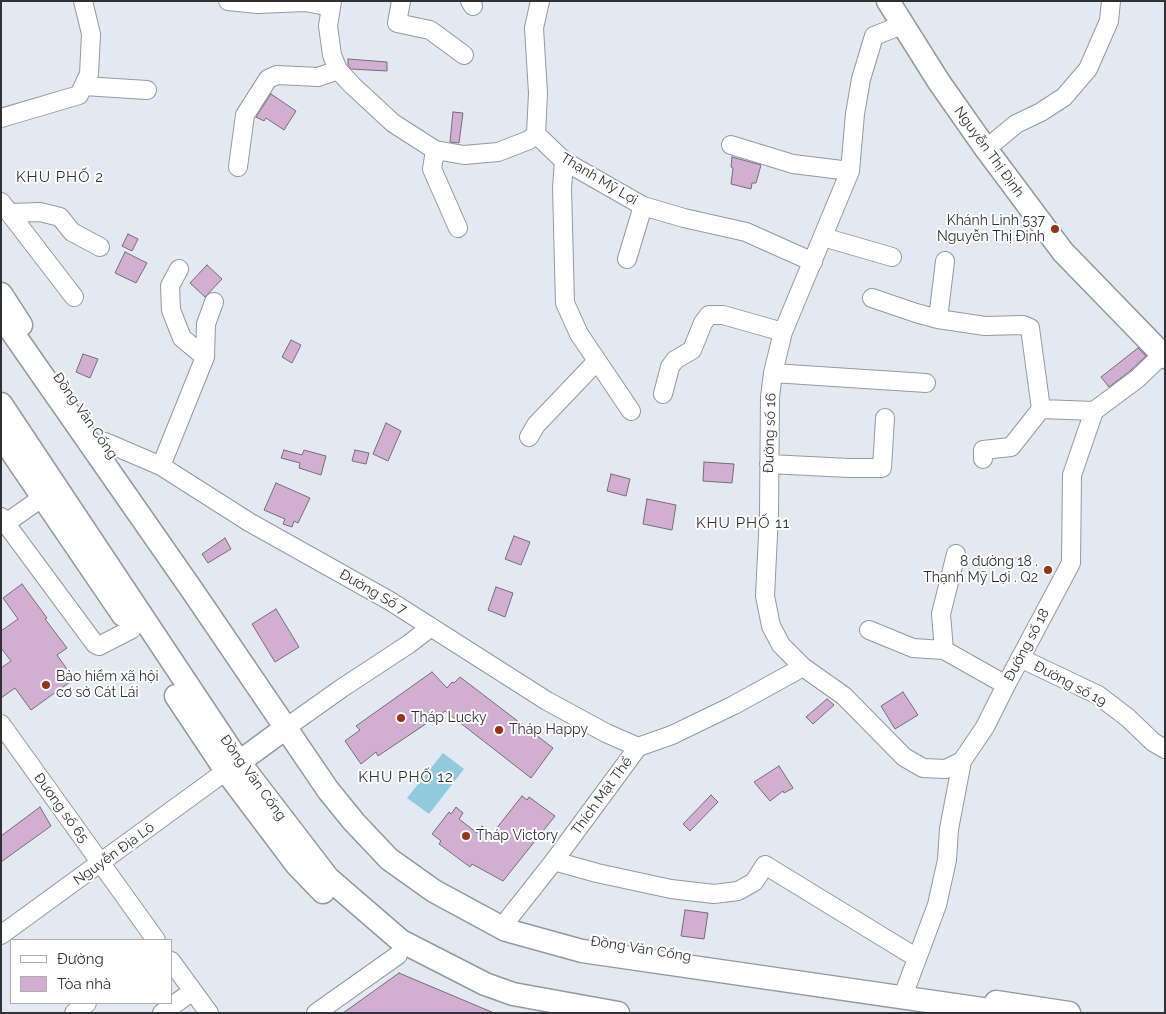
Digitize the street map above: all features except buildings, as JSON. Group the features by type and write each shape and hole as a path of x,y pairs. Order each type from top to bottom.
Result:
{"main road":[{"name":"Nguyễn Thị Định","path":"888,1 902,25 986,149 1063,252 1164,356"},
{"name":"Đồng Văn Cống","path":"1,294 192,590 287,727 328,790 354,822 389,859 434,891 506,930 582,950 1010,1013"},
{"name":"Đồng Văn Cống","path":"1,316 99,445"},
{"name":"Đồng Văn Cống","path":"1,404 50,492 233,766 296,864 347,913 398,955 490,997 550,1013"},
{"name":"Đồng Văn Cống","path":"1,436 50,492"},
{"name":"Đồng Văn Cống","path":"287,727 321,759 348,795 405,854 456,891 509,918 548,932 606,945 1069,1013"},
{"path":"233,766 287,727"},
{"name":"Đồng Văn Cống","path":"233,766 328,878 401,940 463,973 513,994 618,1013"}],"street":[{"path":"1,118 79,95 88,74 91,34 83,1"},
{"path":"228,1 258,4 305,2 332,4 328,26 332,55 338,70 394,123 435,150 464,155 498,152 529,140 536,134 538,94 534,28 540,1"},
{"path":"401,1 397,23 430,30 464,55"},
{"path":"470,1 473,6 474,1"},
{"path":"986,149 1016,124 1041,112 1064,97 1088,69 1109,21 1111,1"},
{"name":"Đường số 16","path":"902,25 874,36 855,114 850,171 783,332 773,373 770,397 766,596 771,626 781,645 803,667 844,696 904,757 923,768 946,769 962,761"},
{"path":"238,167 245,115 268,79 277,74 318,77 338,70"},
{"path":"84,86 147,90"},
{"name":"Thạnh Mỹ Lợi","path":"536,134 564,161 643,206 684,218 746,232 813,262"},
{"path":"731,145 793,164 850,171"},
{"path":"435,150 432,170 458,228"},
{"path":"564,161 562,188 565,304 579,334 631,411"},
{"path":"627,259 643,206"},
{"path":"5,208 60,216 72,232 100,247"},
{"path":"5,208 74,298"},
{"path":"823,237 892,257"},
{"path":"938,319 945,261"},
{"path":"179,270 170,286 171,310 182,338 205,357"},
{"path":"872,298 938,319 985,326 1023,325 1030,328 1041,409 1011,447 983,450 983,459"},
{"path":"161,466 205,357 206,324 214,302"},
{"path":"663,394 670,367 675,360 692,350 703,323 709,315 723,315 783,332"},
{"path":"1041,409 1094,411 1164,356"},
{"path":"529,436 536,425 597,361"},
{"path":"773,373 926,383"},
{"name":"Đường số 18","path":"906,988 937,905 947,860 948,829 962,761 985,727 1071,563 1072,475 1094,411"},
{"path":"769,464 882,468 885,418"},
{"name":"Đường Số 7","path":"99,445 161,466 249,522 390,601 547,701 606,733 638,747"},
{"path":"50,492 3,520 94,644 99,646 139,625"},
{"path":"944,650 941,614 956,554"},
{"path":"287,727 431,627"},
{"path":"869,630 913,648 944,650 1006,685"},
{"name":"Đường số 19","path":"1020,658 1098,695 1128,718 1153,742 1165,749"},
{"name":"Thích Mật Thể","path":"509,918 554,861 638,747 672,735 734,705 803,667"},
{"name":"Đương số 65","path":"1,724 155,939"},
{"name":"Nguyễn Địa Lô","path":"1,935 233,766"},
{"path":"554,861 671,890 714,894 738,891 754,882 765,865 917,958"},
{"path":"316,1013 398,955"},
{"path":"172,962 208,1013"},
{"path":"162,1013 193,991"},
{"path":"74,1013 87,1004"}],"water":[{"path":"443,753 464,769 429,814 407,798"}],"place":[{"name":"Khánh Linh 537 Nguyễn Thị Định","path":"1055,229"},
{"name":"8 đường 18 . Thạnh Mỹ Lợi . Q2","path":"1048,570"},
{"name":"Bảo hiểm xã hội cơ sở Cát Lái","path":"46,685"},
{"name":"Tháp Lucky","path":"401,718"},
{"name":"Tháp Happy","path":"499,730"},
{"name":"Tháp Victory","path":"466,836"}],"district":[{"name":"KHU PHỐ 2","path":"60,177"},
{"name":"KHU PHỐ 11","path":"743,523"},
{"name":"KHU PHỐ 12","path":"406,777"}]}
